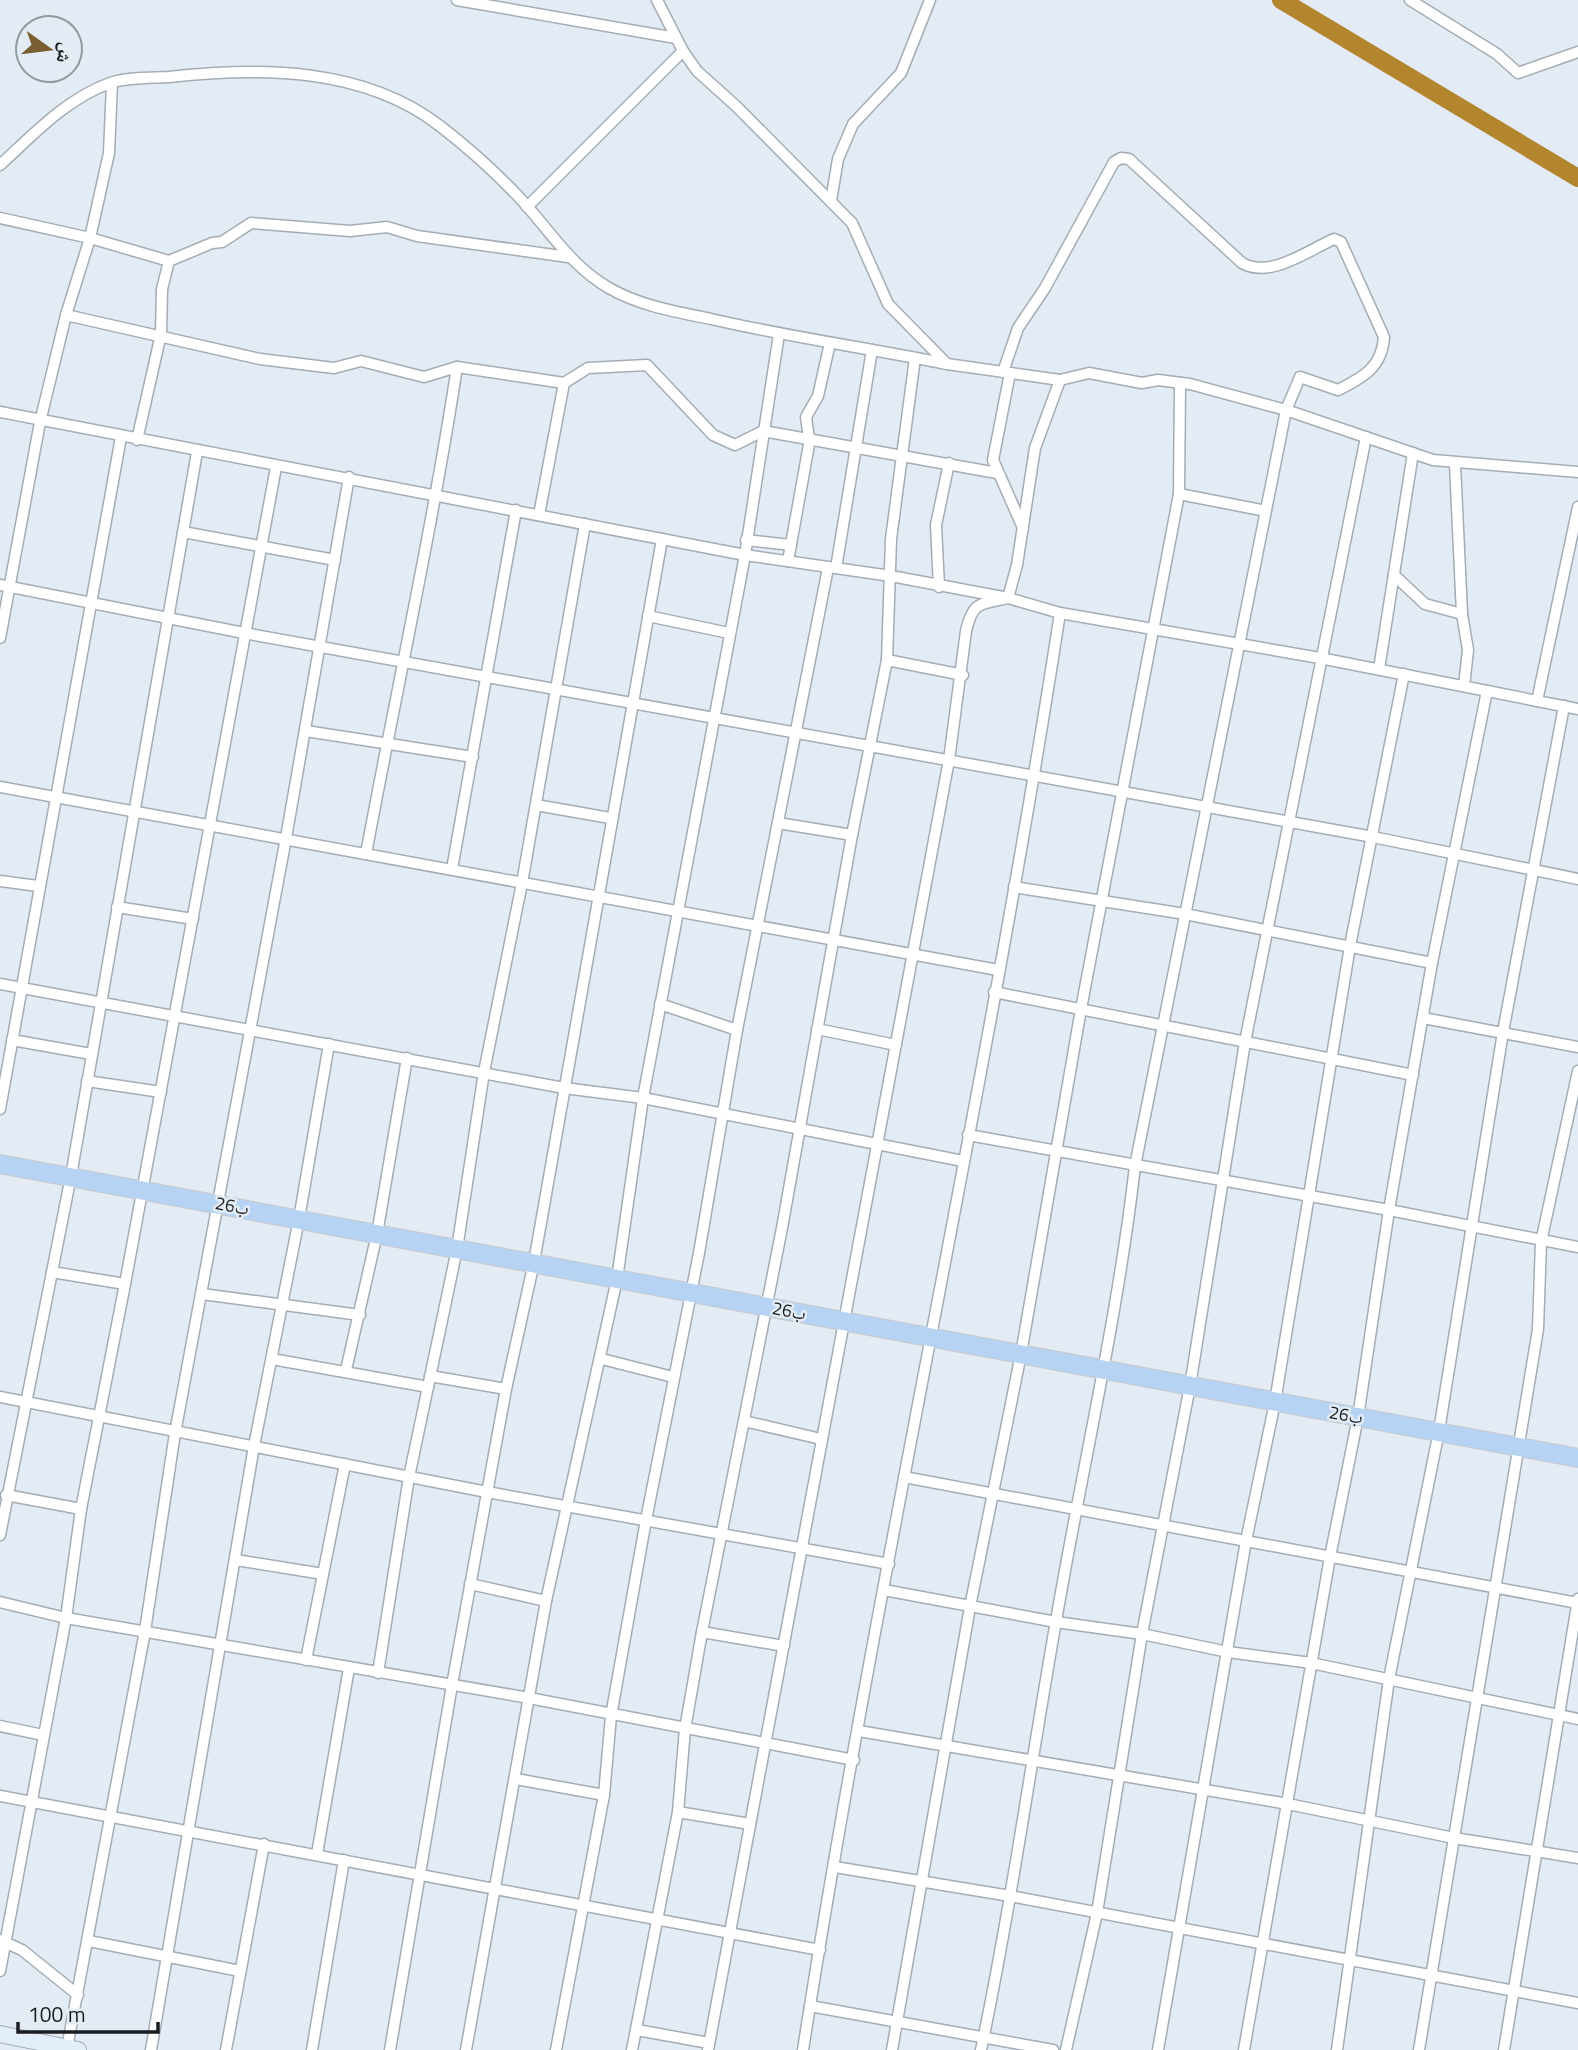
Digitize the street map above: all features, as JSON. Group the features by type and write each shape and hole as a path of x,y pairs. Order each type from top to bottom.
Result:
{"highway":[{"name":"26ب","path":"0,1164 1578,1458"}],"main road":[{"path":"0,2034 29,2045 72,2049"}],"street":[{"path":"457,0 676,38"},
{"path":"657,0 683,51 697,71 736,106 852,223 888,304 947,364"},
{"path":"831,201 838,159 853,124 901,73 930,0"},
{"path":"1410,0 1497,54 1518,73 1578,52"},
{"path":"527,207 683,51"},
{"path":"0,165 59,110 112,82 203,73 323,76 356,83 400,99 440,126 527,207 568,257 610,289 657,307 779,334 947,364 1060,380 1089,373 1142,383 1180,383 1209,387 1455,464 1504,465 1578,472"},
{"path":"0,638 5,586 40,422 66,314 90,238 109,153 112,82"},
{"path":"981,2050 1034,1761 1076,1508 1125,1254 1135,1166 1286,410 1300,377 1338,390 1375,368 1383,353 1384,337 1345,247 1334,239 1271,268 1253,269 1242,263 1129,159 1121,158 1114,162 1045,288 1018,328 1006,372 993,460 1023,527"},
{"path":"0,218 90,238 169,261 199,248 222,242 251,223 350,231 387,227 416,236 568,257"},
{"path":"137,440 161,334 162,289 169,261"},
{"path":"66,314 260,359 334,368 361,361 424,377 457,367 564,383 588,368 647,365 713,435 736,445 763,431 997,473"},
{"path":"466,2050 497,1892 546,1601 566,1505 602,1359 617,1279 643,1098 745,555 779,334"},
{"path":"788,561 809,439 806,416 818,396 830,343"},
{"path":"556,2050 604,1795 611,1716 691,1293 737,1030 796,733 858,447 872,350"},
{"path":"632,2050 678,1812 684,1730 720,1532 801,1129 852,835 887,660 891,539 915,358"},
{"path":"366,855 401,661 437,495 457,367"},
{"path":"1008,598 1023,527 1035,448 1060,380"},
{"path":"540,515 564,383"},
{"path":"891,2050 970,1607 1021,1354 1081,1009 1180,494 1180,383"},
{"path":"0,412 14,412 40,422 276,467 349,477 745,555 891,576 1008,598 1060,613 1320,658 1578,709"},
{"path":"0,1109 38,886 57,797 89,601 121,437"},
{"path":"1066,2050 1097,1913 1142,1634 1190,1386 1245,1042 1366,437"},
{"path":"0,1535 24,1402 71,1176 197,452"},
{"path":"1379,669 1413,453"},
{"path":"939,587 936,525 949,463"},
{"path":"1455,464 1462,614 1468,650 1464,686"},
{"path":"0,1971 3,1941 66,1618 80,1509 176,1015 276,467"},
{"path":"72,2049 78,1995 145,1631 175,1433 220,1204 321,647 349,477"},
{"path":"1180,494 1266,511"},
{"path":"1537,701 1578,507"},
{"path":"452,869 516,510"},
{"path":"377,1673 409,1477 457,1249 484,1072 522,883 585,524"},
{"path":"183,532 335,560"},
{"path":"390,2050 470,1584 506,1389 534,1262 610,818 662,539"},
{"path":"746,540 791,545"},
{"path":"1394,575 1425,604 1462,614"},
{"path":"5,586 244,633 1035,775 1288,824 1373,837 1578,879"},
{"path":"637,2030 708,2046 949,760 970,613 978,604 1008,598"},
{"path":"803,2050 904,1477 1035,775 1060,613"},
{"path":"648,616 729,633"},
{"path":"887,660 962,675"},
{"path":"1158,2050 1205,1791 1246,1541 1275,1402 1350,946 1404,674"},
{"path":"1244,2050 1330,1557 1358,1417 1389,1210 1432,962 1487,691"},
{"path":"1337,2050 1389,1679 1439,1432 1503,1032 1564,706"},
{"path":"306,731 473,757"},
{"path":"0,787 999,970"},
{"path":"536,805 610,818"},
{"path":"778,823 852,835"},
{"path":"0,881 38,886"},
{"path":"1014,887 1185,914 1432,962"},
{"path":"117,907 193,919"},
{"path":"0,984 564,1088 643,1098 963,1161"},
{"path":"995,992 1413,1075"},
{"path":"660,1004 687,1010 737,1030"},
{"path":"1423,1018 1578,1047"},
{"path":"817,1029 896,1045"},
{"path":"12,1041 91,1054"},
{"path":"151,2050 254,1446 299,1219 329,1044"},
{"path":"346,1370 377,1234 407,1058"},
{"path":"1419,2050 1538,1329 1541,1242 1572,1131 1578,1071"},
{"path":"87,1081 161,1092"},
{"path":"968,1135 1308,1195 1578,1247"},
{"path":"52,1272 125,1284"},
{"path":"202,1294 360,1315"},
{"path":"272,1359 506,1389"},
{"path":"602,1359 674,1377"},
{"path":"0,1397 487,1492 889,1564"},
{"path":"744,1420 821,1439"},
{"path":"306,1660 345,1464"},
{"path":"904,1477 1578,1601 1504,2050"},
{"path":"6,1495 80,1509"},
{"path":"236,1560 323,1574"},
{"path":"470,1584 546,1601"},
{"path":"884,1590 1056,1622 1142,1634 1228,1652 1311,1663 1578,1719"},
{"path":"0,1602 66,1618 529,1698 684,1730 854,1760"},
{"path":"702,1632 784,1646"},
{"path":"317,1854 349,1668"},
{"path":"0,1726 43,1735"},
{"path":"859,1731 1120,1774 1288,1804 1454,1838 1578,1858"},
{"path":"516,1779 604,1795"},
{"path":"0,1796 317,1854 497,1892 820,1950"},
{"path":"678,1812 750,1824"},
{"path":"226,2050 264,1844"},
{"path":"312,2050 344,1860"},
{"path":"835,1867 1010,1896 1181,1928 1264,1947 1578,2003"},
{"path":"3,1941 22,1950 78,1995"},
{"path":"89,1941 168,1955 240,1972"},
{"path":"810,2006 1053,2050"}],"waterway":[{"path":"1281,0 1578,178"}]}
